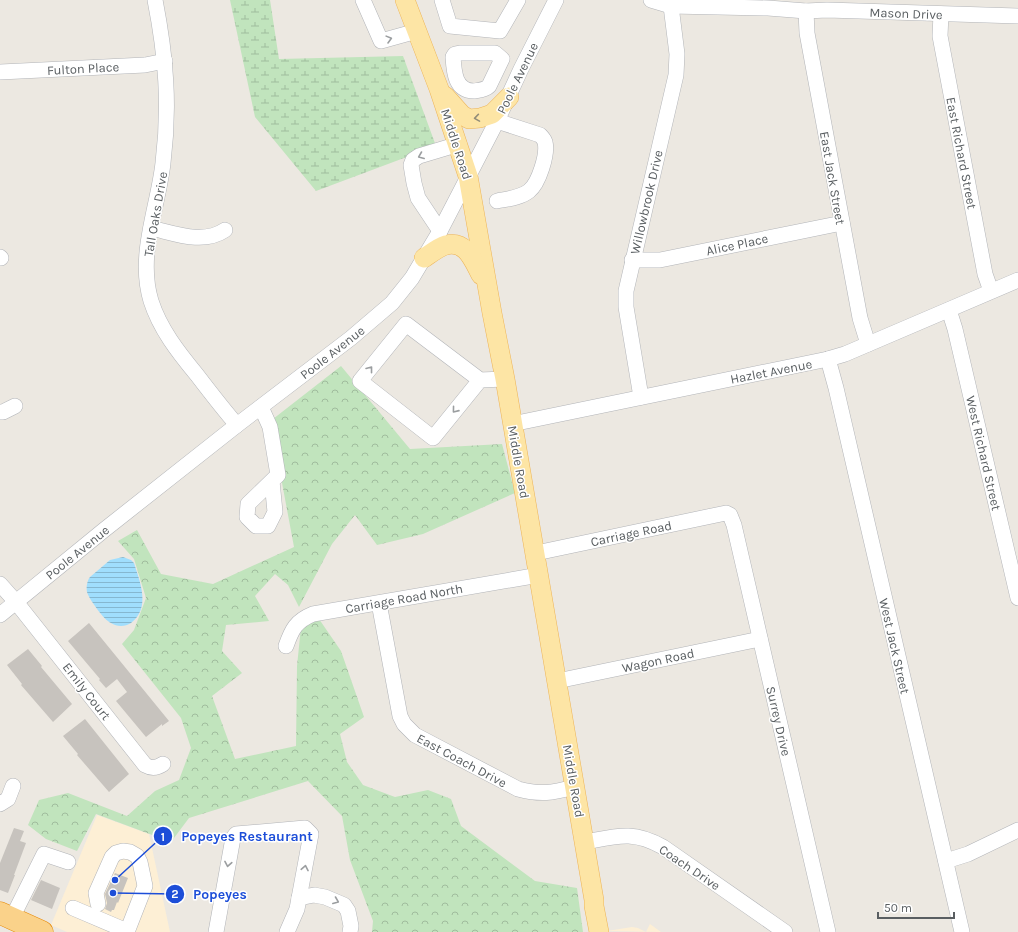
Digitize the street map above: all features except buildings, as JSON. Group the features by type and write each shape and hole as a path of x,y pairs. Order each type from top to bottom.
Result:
{"highway":[{"path":"6,916 42,932"}],"main road":[{"name":"Middle Road","path":"405,0 439,89 468,176 536,553 574,787 585,842 598,932"},
{"path":"439,89 462,115 469,119 480,118 492,114 509,97"},
{"path":"424,258 445,245 458,245 464,247 471,256 488,288"}],"street":[{"name":"Tall Oaks Drive","path":"155,0 165,61 167,89 166,137 160,184 151,228 146,267 149,291 158,318 175,348 237,425"},
{"path":"363,0 381,41 417,31"},
{"path":"442,0 450,26 500,31 518,0"},
{"name":"Poole Avenue","path":"0,615 104,530 237,425 351,338 392,303 412,278 440,232 509,97 521,69 556,0"},
{"name":"Mason Drive","path":"651,0 671,6 1018,16"},
{"name":"Willowbrook Drive","path":"641,397 626,307 626,291 676,74 677,54 671,6"},
{"name":"East Jack Street","path":"806,11 807,33 842,223 860,318 868,344"},
{"name":"East Richard Street","path":"941,14 940,36 984,274 991,291"},
{"path":"502,59 489,86 486,89 471,91 465,89 457,81 453,57 455,54 495,53 502,59 521,69"},
{"name":"Fulton Place","path":"0,72 146,65 165,61"},
{"path":"439,89 457,81"},
{"path":"497,121 540,135 546,144 539,177 534,186 528,192 519,197 497,202"},
{"path":"440,232 418,198 414,183 412,165 413,160 419,156 458,144"},
{"name":"Alice Place","path":"632,260 660,260 842,223"},
{"path":"151,228 194,237 210,237 225,230"},
{"name":"Hazlet Avenue","path":"512,424 828,359 845,354 1018,280"},
{"name":"West Richard Street","path":"949,310 956,328 1018,598"},
{"path":"480,380 433,438 360,381 406,324 480,380 505,379"},
{"name":"West Jack Street","path":"828,359 962,932"},
{"path":"0,412 15,406"},
{"path":"261,407 270,427 278,475 272,481"},
{"name":"Carriage Road","path":"536,553 726,513"},
{"name":"Surrey Drive","path":"726,513 730,515 734,525 828,932"},
{"name":"Carriage Road North","path":"286,646 291,631 304,618 313,614 539,575"},
{"name":"Emily Court","path":"0,584 16,602 145,765 150,768 155,768 163,764"},
{"name":"East Coach Drive","path":"379,603 400,716 410,731 518,789 531,792 549,793 574,787"},
{"name":"Wagon Road","path":"557,681 760,639"},
{"path":"0,796 13,786 8,799 0,804"},
{"path":"216,932 233,838 239,833 304,828 312,834 297,909 287,932"},
{"path":"946,862 968,854 1018,830"},
{"name":"Coach Drive","path":"585,842 626,835 652,841 663,847 785,932"},
{"path":"6,916 44,854 68,862"},
{"path":"73,908 96,910 127,931 143,891 140,888 134,863 127,857 120,858 114,863 96,910"},
{"path":"299,898 314,895 325,897 344,905 348,911 351,926 350,932"}],"shaded area":[{"path":"97,815 149,834 170,932 67,932 51,925"},
{"path":"650,924 661,932 646,932"},
{"path":"632,927 638,928 645,932 607,931"}],"green space":[{"path":"230,0 270,0 279,59 403,56 436,146 316,191 255,117"},
{"path":"341,366 410,449 502,444 515,493 423,534 377,545 355,515 332,544 299,607 288,585 275,574 255,596 269,621 226,625 222,651 242,673 212,696 235,759 296,746 297,666 301,627 319,619 341,651 364,717 340,734 347,762 363,785 395,797 428,790 451,799 461,826 535,881 577,888 583,932 372,932 373,921 350,860 342,816 308,781 189,818 171,842 96,814 77,851 46,839 28,825 39,800 68,793 127,816 155,791 179,780 191,748 181,718 122,644 134,630 146,598 134,559 118,541 137,530 161,574 213,584 294,547 280,472 273,419"}],"water":[{"path":"123,557 134,563 141,586 142,602 141,610 137,617 131,623 121,626 108,621 97,609 87,592 87,582 90,577 110,560"}],"place":[{"name":"Popeyes Restaurant","path":"115,880"},
{"name":"Popeyes","path":"113,893"}]}
